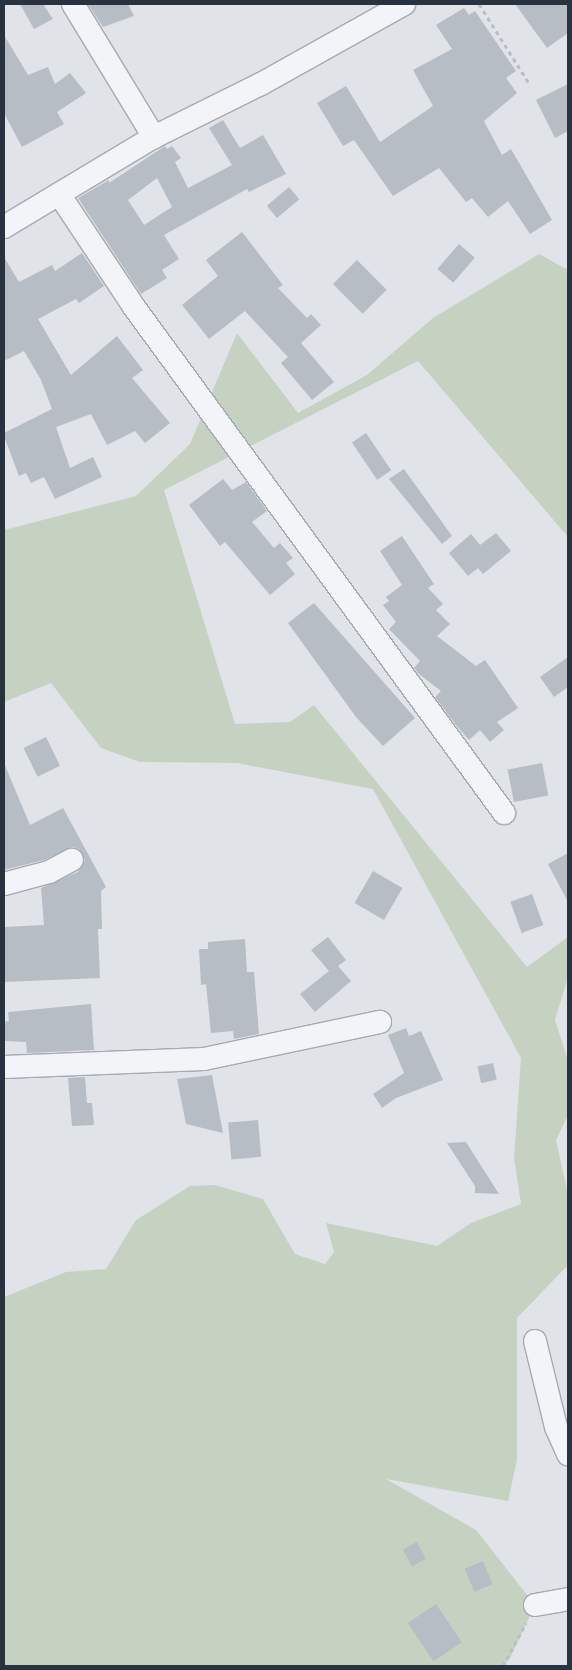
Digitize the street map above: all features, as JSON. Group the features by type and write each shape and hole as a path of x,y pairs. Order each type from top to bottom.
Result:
{"street":[{"path":"74,4 154,137"},
{"path":"4,227 154,137 261,84 404,4"},
{"path":"58,194 140,315 504,813"},
{"path":"4,884 49,872 72,860"},
{"path":"4,1067 204,1059 380,1022"},
{"path":"536,1341 556,1427 568,1454"},
{"path":"535,1605 568,1599"}],"path":[{"path":"479,4 530,83"},
{"path":"503,1666 510,1658 535,1605"}],"green space":[{"path":"539,254 568,270 568,537 418,361 164,490 235,724 290,722 314,705 527,967 568,937 568,977 555,1020 568,1060 568,1115 556,1140 568,1195 568,1265 517,1318 517,1460 508,1501 386,1479 476,1530 535,1605 510,1658 503,1666 4,1666 4,1297 66,1272 106,1269 136,1220 190,1186 215,1185 263,1199 295,1254 325,1264 334,1252 326,1223 437,1246 471,1223 521,1204 514,1158 521,1058 373,789 237,763 140,762 101,748 51,683 4,702 4,530 136,496 190,444 237,333 298,413 367,375 433,318"}],"building":[{"path":"20,4 43,4 53,19 34,29"},
{"path":"88,4 128,4 134,16 103,27"},
{"path":"515,4 568,4 568,33 547,48"},
{"path":"464,8 469,15 475,11 516,71 506,78 517,93 484,121 502,155 511,149 552,220 530,234 508,201 488,217 472,198 466,202 439,168 393,196 354,140 343,146 317,103 346,86 380,142 433,106 413,70 452,49 436,25"},
{"path":"4,35 28,75 48,67 55,84 70,73 86,93 57,112 64,124 22,147 4,113"},
{"path":"568,84 568,131 555,138 536,100"},
{"path":"223,120 240,148 263,135 286,174 249,192 247,189 164,235 179,259 162,270 167,278 141,294 78,198 109,180 109,183 165,146 167,149 172,146 181,158 175,162 188,188 232,165 209,128","holes":["157,178 172,207 144,225 128,200"]},
{"path":"289,187 299,199 277,218 267,206"},
{"path":"242,232 283,285 278,288 307,318 311,314 321,325 301,343 334,382 312,400 281,363 288,357 245,311 209,339 182,305 218,276 206,260"},
{"path":"459,244 475,258 453,283 437,269"},
{"path":"82,253 104,286 79,303 76,299 38,319 71,375 117,336 143,370 132,378 170,423 145,443 135,431 107,445 91,414 56,427 70,468 93,457 102,477 55,499 44,477 31,483 26,473 19,476 4,436 4,433 52,409 41,380 24,351 4,361 4,257 19,282 52,265 55,271"},
{"path":"357,260 387,290 363,314 333,284"},
{"path":"366,433 391,470 377,480 352,443"},
{"path":"404,469 452,536 442,544 389,479"},
{"path":"223,479 232,490 246,482 267,511 252,522 274,548 280,543 293,558 286,563 295,574 270,595 225,542 220,546 189,505"},
{"path":"496,533 511,551 483,574 478,568 468,576 449,553 471,534 480,545"},
{"path":"402,536 434,584 428,588 443,604 436,610 450,624 437,636 476,666 485,660 518,708 497,722 504,730 490,742 480,730 469,740 435,697 441,691 414,668 420,661 389,629 396,622 383,605 389,601 386,597 402,585 380,551"},
{"path":"314,603 415,718 383,746 356,717 288,623"},
{"path":"568,657 568,687 554,697 540,677"},
{"path":"46,737 60,766 38,777 24,748"},
{"path":"4,763 30,825 63,808 106,887 101,891 102,929 98,929 100,978 4,982 4,927 44,925 41,888 78,872 85,860 79,849 72,847 44,860 4,870"},
{"path":"542,763 548,795 514,802 508,770"},
{"path":"568,853 568,902 548,864"},
{"path":"373,871 402,888 384,920 354,903"},
{"path":"532,894 543,925 522,933 510,902"},
{"path":"328,937 346,960 338,966 351,981 315,1012 300,994 329,971 311,950"},
{"path":"245,939 247,972 254,972 259,1034 234,1039 233,1031 211,1033 206,984 201,985 199,949 208,949 208,942"},
{"path":"91,1004 94,1050 27,1053 26,1042 4,1041 4,1022 9,1021 8,1012"},
{"path":"406,1028 409,1036 421,1031 443,1080 396,1098 382,1108 373,1094 404,1073 388,1035"},
{"path":"493,1063 497,1080 481,1083 477,1067"},
{"path":"212,1075 223,1133 186,1124 177,1079"},
{"path":"85,1077 87,1103 92,1103 94,1125 72,1126 68,1078"},
{"path":"258,1120 261,1157 231,1159 228,1123"},
{"path":"466,1142 499,1194 475,1193 475,1186 447,1143"},
{"path":"417,1542 426,1559 412,1566 403,1550"},
{"path":"483,1561 493,1584 474,1592 465,1569"},
{"path":"436,1604 462,1642 434,1661 408,1623"}]}
